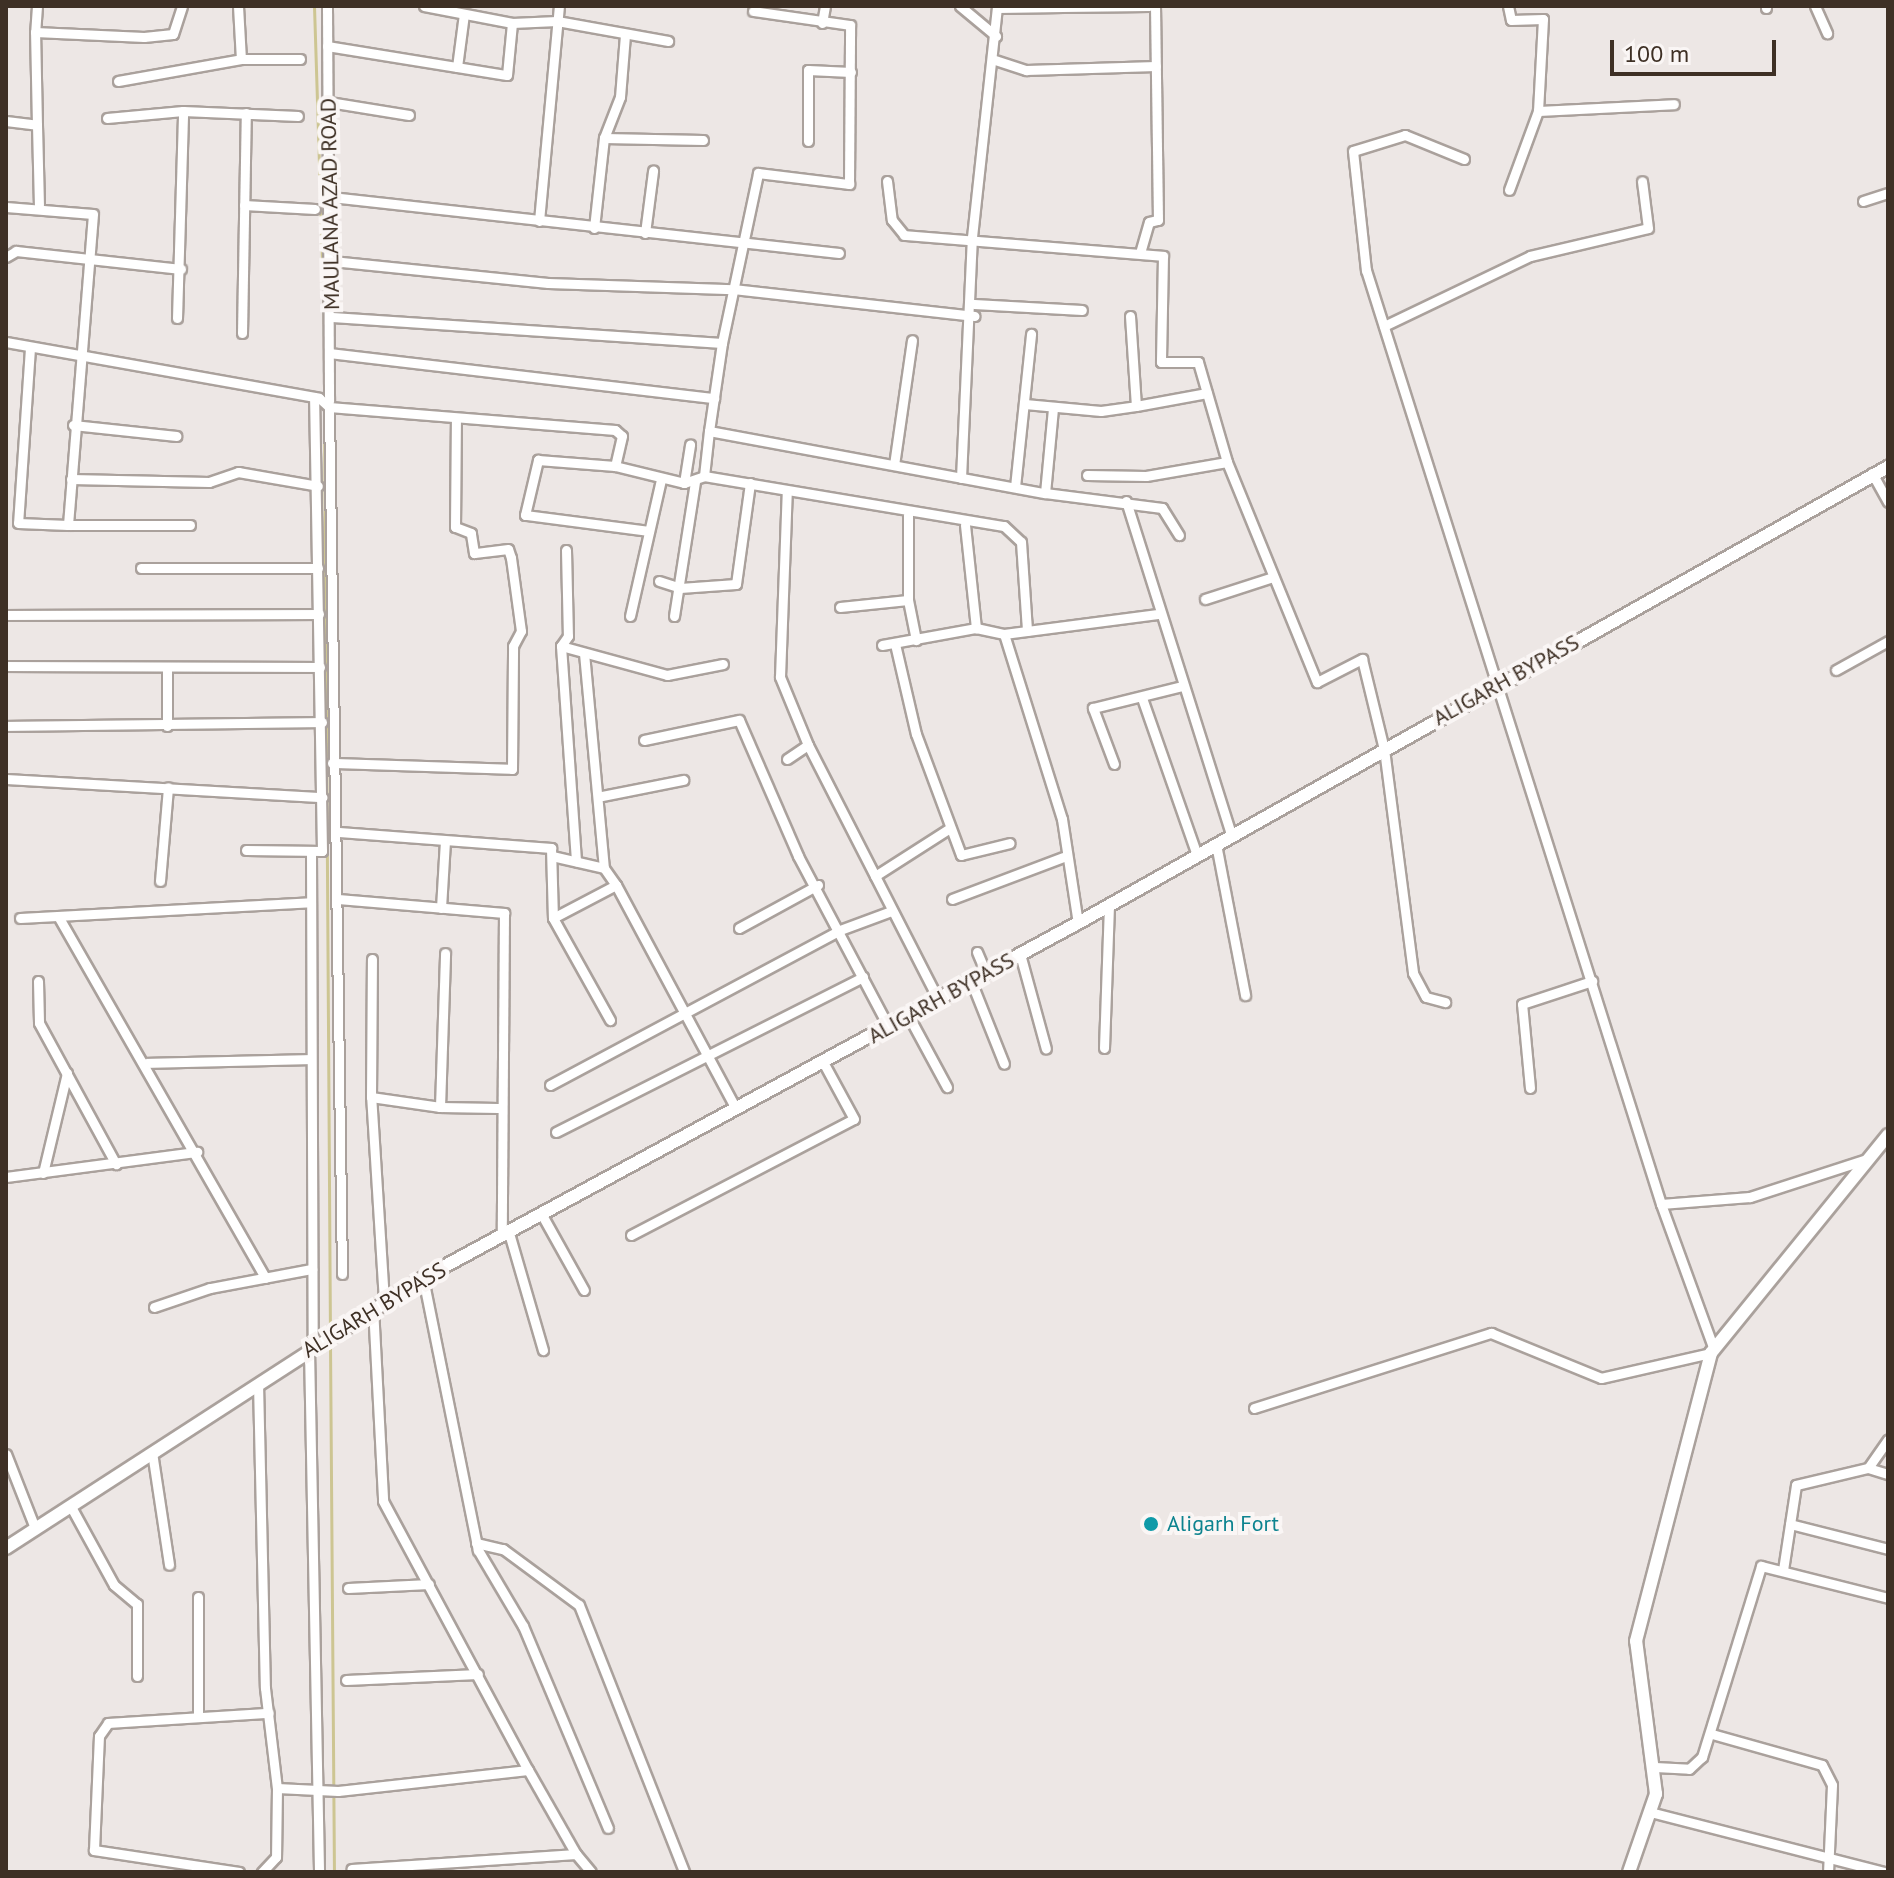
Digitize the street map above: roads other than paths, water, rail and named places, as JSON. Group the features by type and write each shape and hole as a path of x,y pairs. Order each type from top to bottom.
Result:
{"main road":[{"name":"ALIGARH BYPASS","path":"6,1548 378,1304 423,1278 1078,923 1495,685 1872,473 1888,467"},
{"path":"1629,1872 1654,1813 1655,1767 1636,1641 1712,1352 1887,1138"}],"street":[{"path":"37,6 39,205"},
{"path":"35,32 161,37 180,28 182,6"},
{"path":"238,6 241,59"},
{"name":"MAULANA AZAD ROAD","path":"323,401 332,317 327,6"},
{"path":"424,6 512,23 557,21 668,41"},
{"path":"539,221 559,6"},
{"path":"822,23 825,6"},
{"path":"960,6 996,36"},
{"path":"961,478 974,316 972,237 995,60 997,7 1152,6 1158,220 1149,222 1140,253"},
{"path":"1508,6 1511,20 1543,19 1538,111 1509,190"},
{"path":"1815,6 1827,33"},
{"path":"674,616 709,431 722,343 733,289 748,245 758,173 849,184 850,25 753,11"},
{"path":"457,67 464,14"},
{"path":"327,46 507,75 512,23"},
{"path":"594,228 604,138 620,97 625,35"},
{"path":"118,81 241,59 300,59"},
{"path":"995,60 1026,70 1156,66"},
{"path":"808,141 808,70 851,72"},
{"path":"329,102 409,115"},
{"path":"1538,111 1674,104"},
{"path":"177,318 181,269 183,111"},
{"path":"107,118 183,111 298,116"},
{"path":"242,333 246,113"},
{"path":"6,121 37,125"},
{"path":"1254,1408 1491,1333 1601,1378 1712,1352 1661,1204 1495,685 1366,270 1353,151 1405,135 1464,159"},
{"path":"604,138 703,140"},
{"path":"645,233 653,171"},
{"path":"887,181 897,232 1163,256 1161,362 1198,362 1227,462 1317,682 1362,659 1384,749 1413,973 1426,997 1445,1002"},
{"path":"1384,326 1530,256 1648,228 1642,181"},
{"path":"1863,201 1888,193"},
{"path":"331,197 839,253"},
{"path":"6,207 39,205 93,214 73,425 68,525"},
{"path":"244,205 315,209"},
{"path":"7,252 181,269"},
{"path":"332,261 548,283 733,289 974,316"},
{"path":"974,304 1082,310"},
{"path":"1130,316 1136,406"},
{"path":"332,317 722,343"},
{"path":"1015,487 1031,334"},
{"path":"894,465 912,340"},
{"path":"6,342 80,359 323,401 456,418 615,430 622,436 615,466"},
{"path":"18,523 30,348"},
{"path":"329,353 714,398"},
{"path":"1025,404 1053,409 1136,406 1207,393"},
{"path":"246,850 322,851 318,486 323,401"},
{"path":"323,401 332,763 339,832 342,1274"},
{"path":"1045,493 1053,409"},
{"path":"332,763 512,769 513,646 521,631 511,558 508,549 474,553 471,533 455,527 456,418"},
{"path":"73,425 176,436"},
{"path":"709,431 1045,493 1126,501 1169,511 1179,535"},
{"path":"684,483 690,444"},
{"path":"649,531 525,515 538,460 615,466 684,483 700,479 750,483 965,525 1004,526 1017,534 1027,631"},
{"path":"1087,475 1146,476 1227,462"},
{"path":"71,479 209,482 238,472 318,486"},
{"path":"1872,473 1888,502"},
{"path":"630,616 661,479"},
{"path":"659,581 680,588 736,584 750,483"},
{"path":"787,490 780,677 808,745 938,999"},
{"path":"1126,501 1158,614 1231,834"},
{"path":"908,515 908,600 916,640"},
{"path":"6,524 190,525"},
{"path":"965,525 976,628"},
{"path":"566,550 568,636 561,646 576,861"},
{"path":"141,568 318,568"},
{"path":"1205,599 1273,577"},
{"path":"840,607 908,600"},
{"path":"6,615 319,614"},
{"path":"882,645 976,628 1004,634 1158,614"},
{"path":"1004,634 1062,819 1063,857 1078,923"},
{"path":"1836,670 1888,641"},
{"path":"895,644 909,710 950,828 967,858 1010,843"},
{"path":"561,646 667,675 723,664"},
{"path":"584,653 602,796 604,868 736,1109"},
{"path":"6,666 320,667"},
{"path":"167,668 167,726"},
{"path":"1114,764 1093,708 1182,686"},
{"path":"1142,698 1197,855"},
{"path":"644,740 739,720 888,1026"},
{"path":"6,726 322,722"},
{"path":"787,759 808,745"},
{"path":"6,779 322,797"},
{"path":"602,796 683,780"},
{"path":"160,881 168,787"},
{"path":"875,876 950,828"},
{"path":"339,832 551,848 553,918 610,1020"},
{"path":"441,908 445,841"},
{"path":"1216,844 1245,995"},
{"path":"311,851 309,1059 321,1791 319,1872"},
{"path":"552,856 604,868"},
{"path":"952,899 1063,857"},
{"path":"553,918 616,885"},
{"path":"739,928 818,885"},
{"path":"338,899 504,913 505,1101 498,1108 440,1107 371,1097"},
{"path":"20,918 311,902"},
{"path":"1104,1048 1109,905"},
{"path":"550,1085 840,930 891,911"},
{"path":"58,916 147,1063 265,1278"},
{"path":"977,952 986,973"},
{"path":"440,1107 445,953"},
{"path":"1020,954 1046,1049"},
{"path":"372,959 371,1097 378,1304 377,1481 528,1770 576,1854 591,1872"},
{"path":"556,1132 863,977"},
{"path":"38,981 39,1023 116,1164"},
{"path":"971,981 1004,1064"},
{"path":"1530,1088 1522,1004 1592,981"},
{"path":"908,1015 947,1087"},
{"path":"147,1063 309,1059"},
{"path":"631,1235 854,1119 823,1062"},
{"path":"43,1173 67,1073"},
{"path":"498,1108 506,1234 543,1350"},
{"path":"6,1177 197,1152"},
{"path":"1661,1204 1750,1197 1874,1157"},
{"path":"542,1215 584,1290"},
{"path":"154,1307 312,1269"},
{"path":"423,1278 476,1543 500,1596 523,1626 608,1828"},
{"path":"258,1383 269,1713 277,1788 276,1857 262,1872"},
{"path":"1868,1468 1888,1439"},
{"path":"152,1452 169,1565"},
{"path":"6,1454 35,1528"},
{"path":"1783,1570 1799,1482 1868,1468 1888,1474"},
{"path":"70,1505 114,1585 137,1604 137,1676"},
{"path":"1790,1524 1888,1549"},
{"path":"476,1543 503,1549 579,1605 649,1768 684,1872"},
{"path":"1655,1767 1693,1767 1712,1734 1759,1569 1783,1570 1888,1598"},
{"path":"348,1588 429,1584"},
{"path":"198,1597 198,1717"},
{"path":"346,1680 478,1674"},
{"path":"239,1872 103,1856 90,1839 101,1728 269,1713"},
{"path":"1712,1734 1822,1765 1832,1785 1828,1872"},
{"path":"277,1788 338,1791 528,1770"},
{"path":"1654,1813 1884,1872"},
{"path":"352,1869 576,1854"}],"waterway":[{"path":"314,6 324,328"},
{"path":"324,356 324,400"},
{"path":"324,408 330,1332"},
{"path":"330,1344 334,1872"}],"place":[{"name":"Aligarh Fort","path":"1151,1524"}]}
